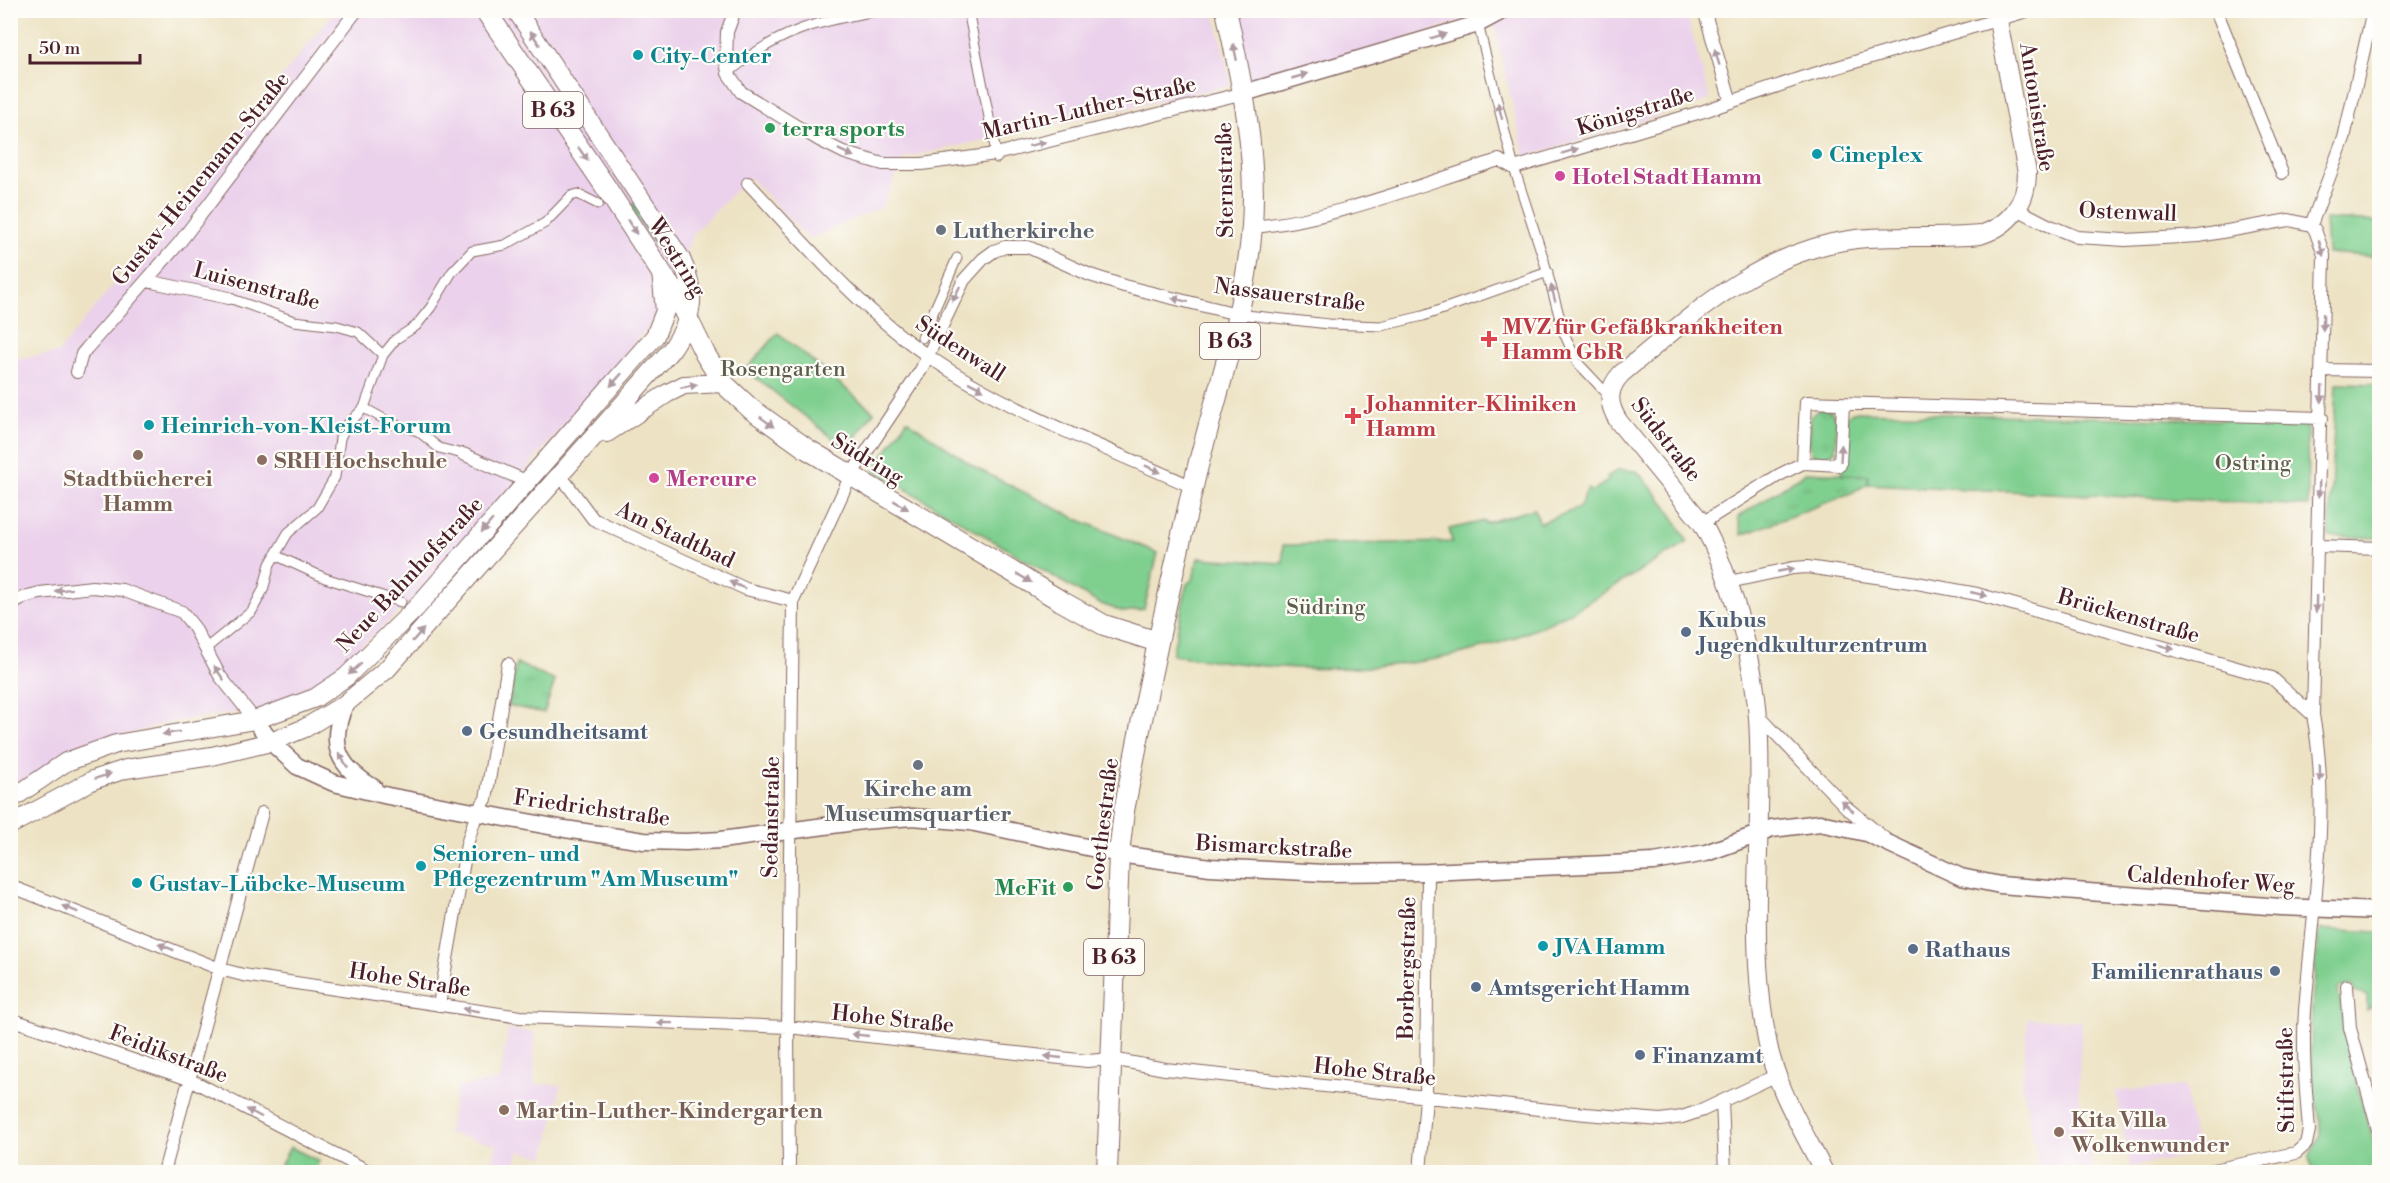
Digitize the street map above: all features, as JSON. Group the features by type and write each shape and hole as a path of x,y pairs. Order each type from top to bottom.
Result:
{"main road":[{"name":"Westring","path":"485,10 603,183 689,319"},
{"name":"Westring","path":"516,10 681,259 691,286 689,319"},
{"name":"Sternstraße","path":"1193,487 1237,314 1252,226 1252,161 1244,93 1226,10"},
{"name":"Antonistraße","path":"1997,15 2027,173 2025,192 2017,209"},
{"path":"1610,398 1612,384 1621,374 1667,336 1751,274 1778,261 1823,245 1856,239 1980,235 1998,228 2017,209"},
{"name":"Neue Bahnhofstraße","path":"10,800 66,762 116,744 255,720 315,698 346,677 363,663 416,608 655,336 665,311 660,271"},
{"name":"Neue Bahnhofstraße","path":"12,826 93,780 126,769 212,756 270,742 305,729 345,704 387,669 561,476 671,350 689,319"},
{"name":"Südring","path":"689,319 705,354 723,383 751,410 776,428 1104,625 1158,642"},
{"path":"585,448 668,393 684,385 723,383"},
{"name":"Südstraße","path":"1610,398 1612,412 1619,422 1702,523 1720,557 1729,582 1742,631 1758,715 1756,952 1766,1038 1777,1075 1824,1173"},
{"name":"Goethestraße","path":"1107,1173 1119,854 1124,811 1158,642 1193,487"}],"street":[{"path":"728,73 726,42 729,24 735,10"},
{"path":"728,73 763,45 789,33 845,16 882,10"},
{"path":"968,10 996,157"},
{"path":"1704,10 1731,102"},
{"name":"Königstraße","path":"1252,226 1275,225 1334,212 1499,160 1514,168 1731,102 1997,15 2030,10"},
{"path":"2216,10 2282,173"},
{"path":"2316,909 2320,797 2319,756 2313,715 2322,418 2324,255 2311,225 2344,138 2373,10"},
{"name":"Gustav-Heinemann-Straße","path":"77,372 82,354 180,242 352,13"},
{"name":"Martin-Luther-Straße","path":"728,73 741,92 819,140 856,158 883,165 898,165 996,157 1244,93 1491,15"},
{"name":"Südstraße","path":"1491,15 1514,168 1548,272 1564,333 1577,362 1610,398"},
{"name":"Südenwall","path":"748,183 838,280 887,325 927,355 981,389 1193,487"},
{"path":"205,649 252,611 263,590 275,555 288,533 318,508 336,477 340,438 346,426 364,408 383,355 396,339 416,326 431,307 452,272 472,251 505,245 545,223 571,196 578,194 598,204"},
{"name":"Ostenwall","path":"2017,209 2077,237 2125,240 2199,236 2289,220 2311,225"},
{"name":"Nassauerstraße","path":"994,251 1005,247 1028,247 1090,275 1237,314 1329,324 1381,326 1423,316 1548,272"},
{"name":"Sedanstraße","path":"789,1173 788,1027 793,601 851,475 913,384 964,280 983,259 994,251"},
{"path":"922,338 957,258"},
{"name":"Luisenstraße","path":"147,281 229,298 294,321 337,326 358,332 383,355"},
{"path":"2322,370 2379,371"},
{"path":"1803,464 1806,402 2322,418"},
{"path":"1702,523 1803,464 1840,465 1843,404"},
{"path":"364,408 393,424 418,431 439,448 463,454 526,481"},
{"name":"Am Stadtbad","path":"561,476 593,519 746,589 793,601"},
{"path":"2318,546 2379,548"},
{"path":"275,555 325,578 401,602"},
{"name":"Brückenstraße","path":"1729,582 1807,567 1977,594 2272,678 2313,715"},
{"path":"10,606 24,597 40,593 92,587 122,590 182,612 194,627 220,676 255,720"},
{"path":"439,1005 467,844 477,813 486,799 508,664"},
{"name":"Friedrichstraße","path":"345,704 338,722 337,751 348,768 360,780 388,796"},
{"path":"1758,715 1846,807 1891,845"},
{"name":"Friedrichstraße","path":"255,720 270,742 297,766 334,783 388,796 644,841 721,840 790,832"},
{"path":"164,1173 262,813"},
{"name":"Bismarckstraße","path":"790,832 887,818 940,818 970,822 1119,854 1210,867 1262,871 1428,872 1654,862 1706,853 1785,826 1820,823 1856,830 1891,845"},
{"name":"Caldenhofer Weg","path":"1891,845 1961,877 2000,885 2040,890 2316,909 2379,911"},
{"name":"Borbergstraße","path":"1420,1173 1426,1098 1428,872"},
{"name":"Hohe Straße","path":"10,885 220,969 439,1005 545,1019 788,1027 1087,1061 1112,1059 1165,1069 1426,1098 1661,1120 1682,1117 1777,1075"},
{"name":"Stiftstraße","path":"2204,1173 2227,1171 2296,1153 2306,1144 2309,1130 2304,1038 2316,909"},
{"path":"2347,986 2350,1028 2379,1137"},
{"name":"Feidikstraße","path":"10,1019 189,1079 370,1173"},
{"path":"1722,1101 1725,1173"}],"shaded area":[{"path":"335,11 1214,11 1231,85 904,158 882,207 809,239 749,177 695,231 656,318 422,591 339,666 278,707 169,722 75,751 11,794 10,360 58,353"},
{"path":"1235,11 1686,11 1710,100 1525,157 1491,13 1257,81 1250,78"},
{"name":"Kita Villa Wolkenwunder","path":"2028,1018 2082,1021 2078,1091 2093,1172 2040,1172 2022,1083"},
{"name":"Martin-Luther-Kindergarten","path":"508,1029 534,1033 534,1084 561,1085 545,1157 519,1151 514,1172 489,1172 497,1145 447,1133 458,1087 500,1080"},
{"path":"2185,1086 2196,1154 2130,1167 2116,1091"}],"green space":[{"path":"635,203 673,261 680,276 678,278 630,206"},
{"path":"2325,219 2379,222 2379,257 2327,253"},
{"name":"Rosengarten","path":"778,333 874,412 847,449 746,370"},
{"path":"2336,383 2379,384 2379,538 2329,536"},
{"path":"1820,409 1830,410 1837,420 1835,451 1824,458 1812,454 1809,445 1811,416"},
{"name":"Ostring","path":"1852,412 2307,422 2308,506 1868,484 1868,475 1842,475 1847,417"},
{"path":"907,420 978,469 1077,519 1158,553 1144,609 1124,612 1098,603 874,470"},
{"name":"Südring","path":"1618,470 1637,471 1666,505 1688,542 1589,602 1526,633 1443,658 1356,668 1327,669 1251,665 1172,655 1187,584 1193,579 1198,558 1283,563 1283,545 1452,542 1449,529 1484,521 1485,523 1534,509 1540,523 1579,508 1588,488 1591,492 1609,480 1607,477"},
{"path":"1806,472 1869,475 1868,484 1851,493 1742,535 1738,517"},
{"path":"516,663 555,681 544,713 509,706"},
{"path":"2319,929 2379,932 2379,1001 2367,1010 2367,996 2354,992 2353,985 2338,988 2352,1065 2376,1148 2379,1172 2312,1172 2309,1157 2320,1137 2320,1119 2314,1092 2311,1051 2312,1005"},
{"path":"290,1147 319,1161 314,1172 277,1172"}],"place":[{"name":"City-Center","path":"638,55"},
{"name":"terra sports","path":"770,128"},
{"name":"Cineplex","path":"1817,154"},
{"name":"Hotel Stadt Hamm","path":"1560,176"},
{"name":"Lutherkirche","path":"941,230"},
{"name":"MVZ für Gefäßkrankheiten Hamm GbR","path":"1489,339"},
{"name":"Johanniter-Kliniken Hamm","path":"1353,416"},
{"name":"Heinrich-von-Kleist-Forum","path":"149,425"},
{"name":"Stadtbücherei Hamm","path":"138,455"},
{"name":"SRH Hochschule","path":"262,460"},
{"name":"Mercure","path":"654,478"},
{"name":"Kubus Jugendkulturzentrum","path":"1686,632"},
{"name":"Gesundheitsamt","path":"467,731"},
{"name":"Kirche am Museumsquartier","path":"918,765"},
{"name":"Senioren- und Pflegezentrum \"Am Museum\"","path":"421,866"},
{"name":"Gustav-Lübcke-Museum","path":"137,883"},
{"name":"McFit","path":"1068,887"},
{"name":"JVA Hamm","path":"1543,946"},
{"name":"Rathaus","path":"1913,949"},
{"name":"Familienrathaus","path":"2275,971"},
{"name":"Amtsgericht Hamm","path":"1476,987"},
{"name":"Finanzamt","path":"1640,1055"},
{"name":"Martin-Luther-Kindergarten","path":"504,1110"},
{"name":"Kita Villa Wolkenwunder","path":"2059,1132"}]}
